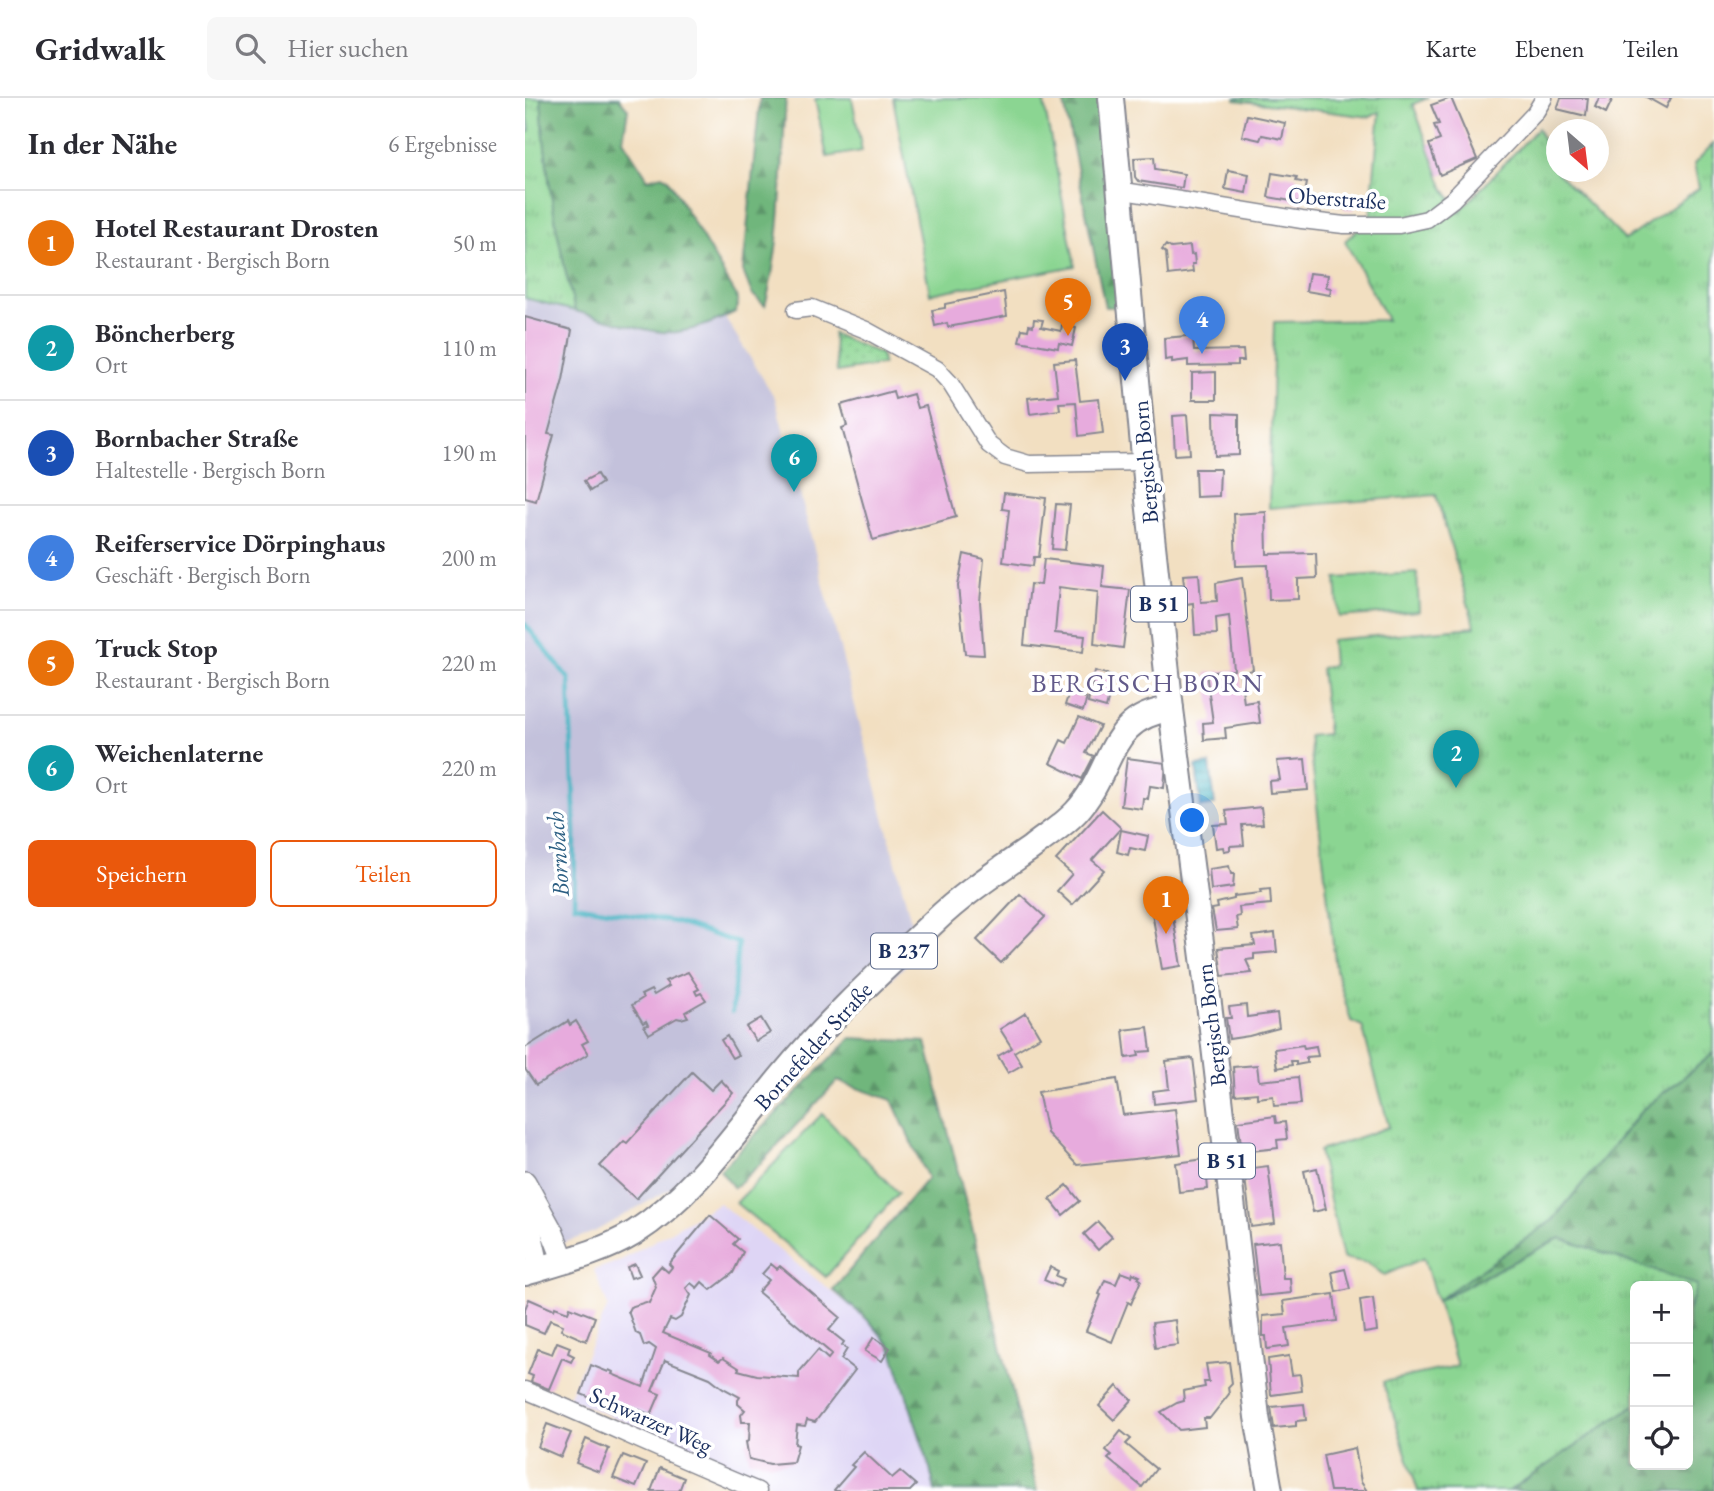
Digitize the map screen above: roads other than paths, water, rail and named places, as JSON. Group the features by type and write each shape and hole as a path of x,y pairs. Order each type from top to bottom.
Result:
{"main road":[{"name":"Bergisch Born","path":"1111,98 1171,709 1210,1012 1257,1417 1271,1491"},
{"name":"Bornefelder Straße","path":"532,1271 602,1249 633,1233 682,1193 783,1075 878,975 944,912 1075,813 1098,783 1124,729 1141,716 1153,711 1171,709"},
{"path":"525,1182 552,1231 564,1261"},
{"path":"525,1206 532,1271"}],"street":[{"name":"Oberstraße","path":"1118,190 1344,225 1381,226 1427,219 1452,200 1535,113 1544,98"},
{"path":"796,310 812,308 866,330 927,362 944,376 989,445 1005,457 1029,464 1145,462"},
{"name":"Schwarzer Weg","path":"525,1390 758,1491"}],"water":[{"path":"1210,764 1215,805 1201,807 1196,766"}],"waterway":[{"name":"Bornbach","path":"525,624 569,679 575,831 574,905 675,922 738,943 732,1012"}],"place":[{"name":"Truck Stop","path":"1068,336"},
{"name":"Reiferservice Dörpinghaus","path":"1202,354"},
{"name":"Bornbacher Straße","path":"1125,381"},
{"name":"Weichenlaterne","path":"794,492"},
{"name":"Böncherberg","path":"1456,788"},
{"name":"Hotel Restaurant Drosten","path":"1166,934"}],"district":[{"name":"BERGISCH BORN","path":"1148,683"}]}
